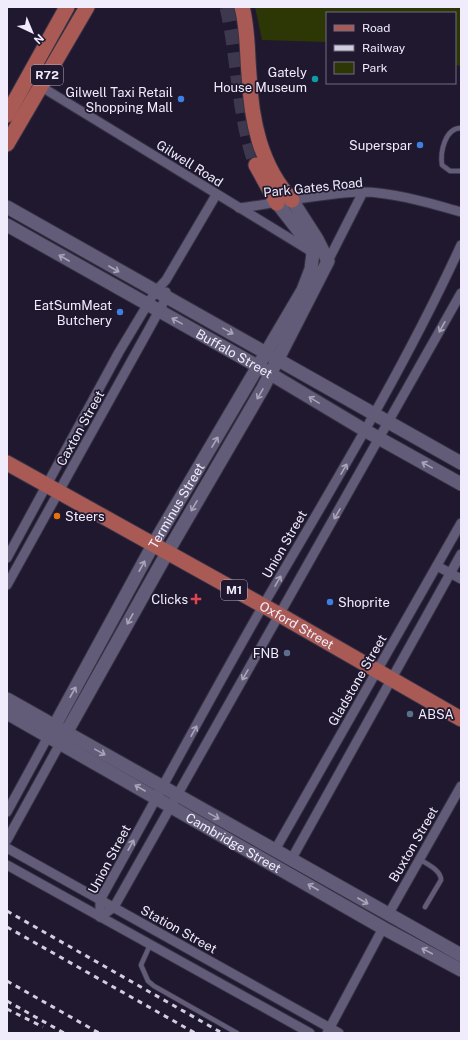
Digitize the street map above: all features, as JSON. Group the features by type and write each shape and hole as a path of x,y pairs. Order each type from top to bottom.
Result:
{"main road":[{"name":"R72","path":"7,115 67,7"},
{"name":"R72","path":"7,144 87,7"},
{"path":"242,7 247,39 250,92 257,134 272,174 282,190 292,200"},
{"path":"256,165 277,203"},
{"name":"Oxford Street","path":"7,463 280,615 461,719"}],"street":[{"name":"Gilwell Road","path":"40,86 216,195 313,253 328,260"},
{"name":"Park Gates Road","path":"239,208 363,192 404,198 461,212"},
{"name":"Terminus Street","path":"7,812 153,545 259,367 273,356 328,260 363,192"},
{"name":"Caxton Street","path":"7,585 59,492 160,295 166,280 216,195"},
{"path":"292,200 313,232 328,260"},
{"path":"277,203 305,239 313,253"},
{"name":"Buffalo Street","path":"7,208 160,295 273,356 374,416 461,463"},
{"name":"Buffalo Street","path":"7,225 259,367 379,439 461,484"},
{"name":"Union Street","path":"100,917 100,900 263,606 366,431 461,245"},
{"name":"Terminus Street","path":"7,840 167,553 271,374 273,356 308,278 313,253"},
{"name":"Union Street","path":"100,917 114,907 461,293"},
{"name":"Caxton Street","path":"7,558 119,352 153,308 160,295"},
{"name":"Gladstone Street","path":"274,850 378,671 461,523"},
{"path":"291,860 393,679 461,554"},
{"path":"7,564 16,569"},
{"path":"437,566 461,579"},
{"name":"Cambridge Street","path":"7,699 51,731 160,793 274,850 461,955"},
{"name":"Cambridge Street","path":"7,713 51,731"},
{"name":"Buxton Street","path":"388,915 461,786"},
{"name":"Cambridge Street","path":"174,800 383,928 461,970"},
{"name":"Station Street","path":"7,848 114,907 328,1030 339,1033"},
{"path":"7,865 310,1033"},
{"path":"50,889 57,876"},
{"path":"328,1030 383,928"}],"lane":[{"path":"461,128 453,129 448,134 441,160 442,165 450,171 461,171"},
{"path":"419,859 437,871 441,876 441,880 425,907"},
{"path":"150,945 141,965 148,981 237,1033"}],"green space":[{"path":"255,7 461,7 461,66 456,65 456,12 326,12 326,42 262,40"}],"tunnel":[{"path":"227,7 242,106 250,146 256,165"}],"railway":[{"path":"7,911 222,1033"},
{"path":"7,927 195,1033"},
{"path":"7,981 99,1033"},
{"path":"7,1001 64,1033"},
{"path":"7,1009 43,1027"}],"place":[{"name":"Gately House Museum","path":"315,79"},
{"name":"Gilwell Taxi Retail Shopping Mall","path":"181,99"},
{"name":"Superspar","path":"420,145"},
{"name":"EatSumMeat Butchery","path":"120,312"},
{"name":"Steers","path":"57,516"},
{"name":"Clicks","path":"196,599"},
{"name":"Shoprite","path":"330,602"},
{"name":"FNB","path":"287,653"},
{"name":"ABSA","path":"410,714"}]}
